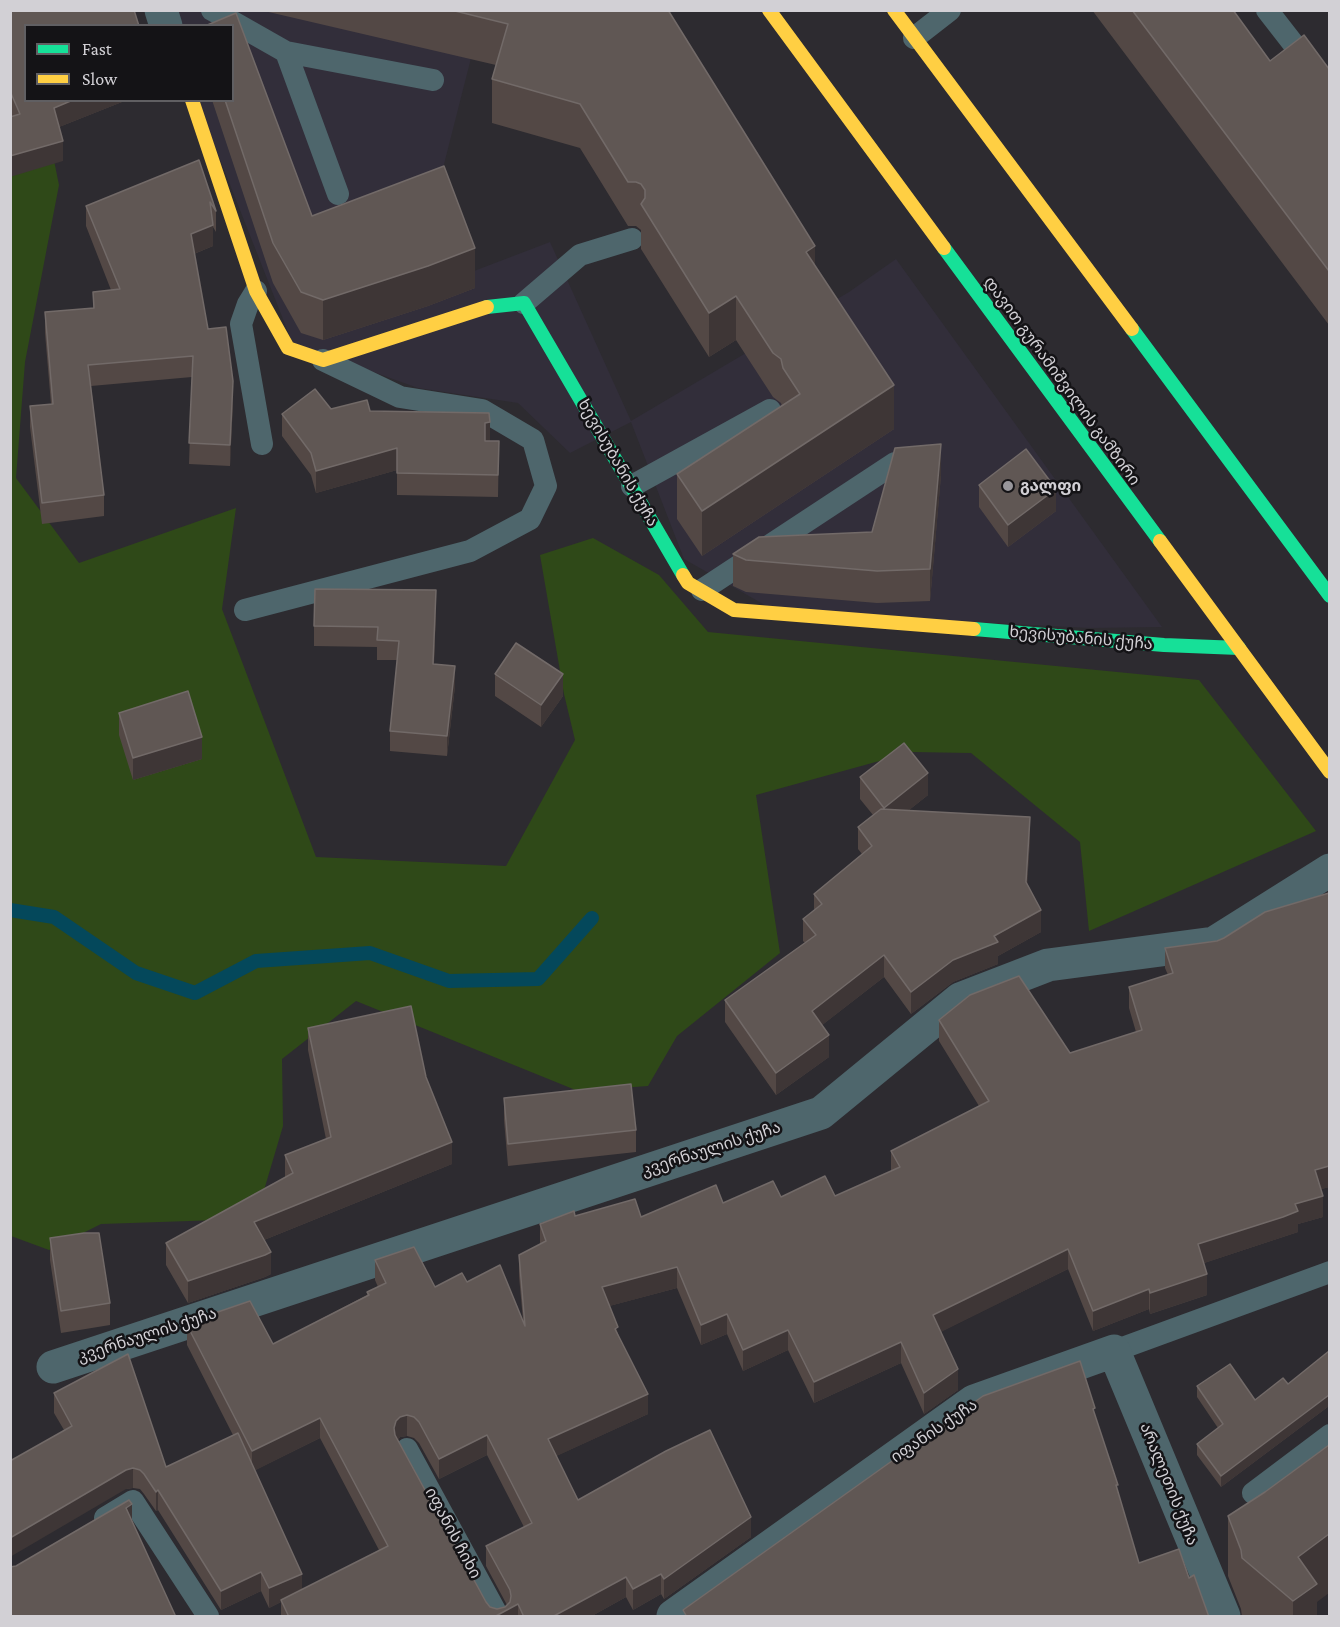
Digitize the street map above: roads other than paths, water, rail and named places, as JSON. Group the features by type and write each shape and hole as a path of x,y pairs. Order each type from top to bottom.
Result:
{"main road":[{"name":"დავით გურამიშვილის გამზირი","path":"769,10 1329,772"},
{"path":"894,10 1329,596"},
{"path":"193,102 256,291 288,348 323,360 492,305 524,303"},
{"name":"ხევისუბანის ქუჩა","path":"524,303 688,583 734,610 1164,645 1239,648"}],"street":[{"name":"კვერნაულის ქუჩა","path":"52,1366 822,1113 960,999 1048,964 1214,943 1329,870"},
{"name":"იფანის ქუჩა","path":"674,1617 974,1401 1114,1351"},
{"name":"არალეთის ქუჩა","path":"1114,1351 1224,1617"}],"lane":[{"path":"212,10 286,52 433,80"},
{"path":"914,38 950,10"},
{"path":"1267,10 1329,92"},
{"path":"286,52 338,194"},
{"path":"524,303 580,255 632,239"},
{"path":"256,291 248,304 241,324 262,444"},
{"path":"245,610 470,551 530,519 546,486 533,440 482,410 400,397 323,360"},
{"path":"632,486 770,410"},
{"path":"702,590 895,463"},
{"name":"იფანის ქუჩა","path":"1114,1351 1329,1272"},
{"path":"1253,1493 1329,1435"},
{"name":"იფანის ჩიხი","path":"407,1449 498,1617"},
{"path":"92,1525 133,1501 208,1617"}],"waterway":[{"path":"10,910 54,917 136,973 195,993 256,961 370,953 449,981 538,979 592,918"}],"place":[{"name":"გალფი","path":"1008,486"}]}
